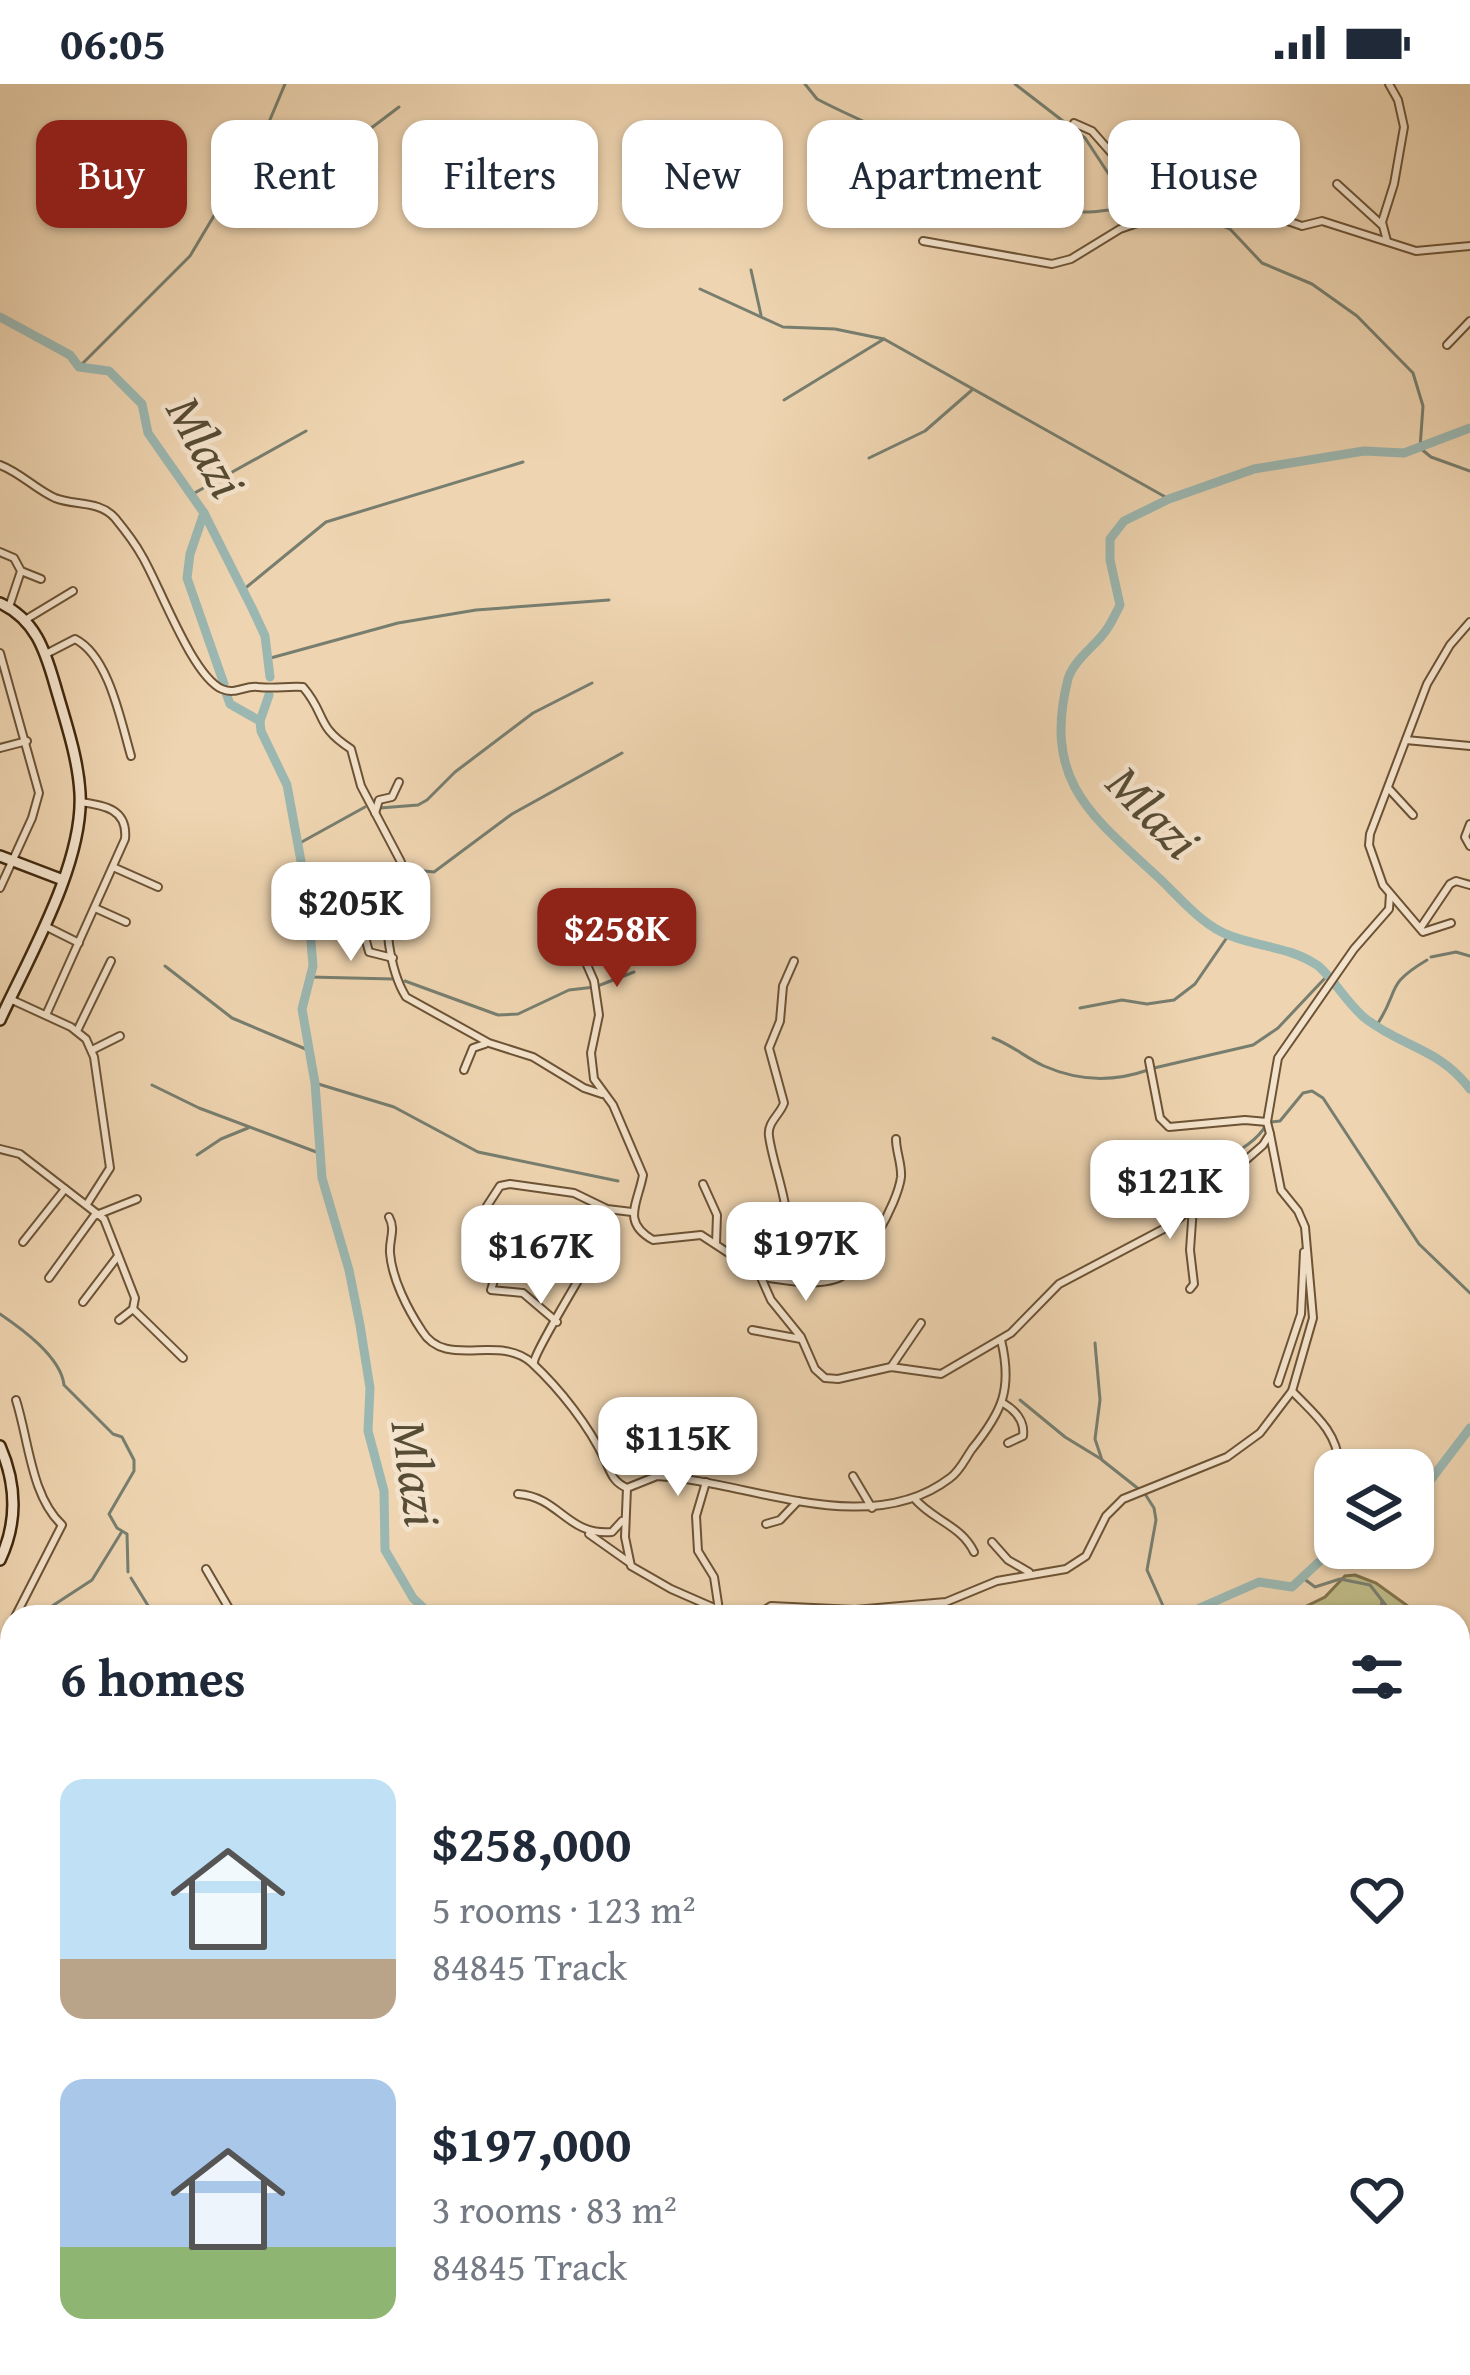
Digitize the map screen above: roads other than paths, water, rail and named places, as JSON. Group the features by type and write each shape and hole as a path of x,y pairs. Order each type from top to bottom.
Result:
{"street":[{"path":"1382,225 1404,127 1389,84"},
{"path":"1084,127 1108,150"},
{"path":"1337,184 1382,225 1388,242"},
{"path":"1300,225 1319,221 1416,250 1470,246"},
{"path":"923,241 1057,263 1126,228"},
{"path":"1447,345 1470,321"},
{"path":"0,465 19,472 50,496 99,507 114,518 145,559 175,626 216,686 235,692 303,687 328,734 351,749 356,773 401,862 390,895 393,958 406,997 489,1043 532,1057 584,1088 606,1095"},
{"path":"0,552 16,560 21,571 41,579"},
{"path":"0,1020 63,880 76,838 80,802 74,756 46,654 25,620 5,605 21,571"},
{"path":"25,620 73,592"},
{"path":"1451,923 1427,934 1381,882 1369,845 1426,684 1470,622"},
{"path":"46,654 70,640 82,640 111,687 131,756"},
{"path":"0,653 39,799 0,888"},
{"path":"1406,740 1469,747"},
{"path":"0,748 27,741"},
{"path":"376,815 376,805 392,797 399,782"},
{"path":"1390,790 1413,814"},
{"path":"46,1016 125,839 125,823 106,806 80,802"},
{"path":"1468,828 1470,846"},
{"path":"0,856 63,880"},
{"path":"113,867 158,887"},
{"path":"1420,927 1450,884 1456,880 1470,885"},
{"path":"918,1605 967,1597 998,1581 1066,1569 1086,1556 1106,1516 1123,1499 1227,1457 1273,1419 1292,1391 1313,1318 1302,1218 1281,1190 1267,1122 1278,1058 1354,949 1389,909 1390,894"},
{"path":"95,908 126,922"},
{"path":"361,922 369,952 393,958"},
{"path":"43,926 80,943"},
{"path":"544,944 560,954 582,957 589,967 599,1015 594,1078 643,1175 632,1212 638,1229 653,1240 697,1234 765,1278 812,1283 842,1277 867,1249 899,1186 902,1172 896,1139"},
{"path":"77,1031 111,961"},
{"path":"765,1278 783,1260 787,1202 769,1135 784,1103 769,1048 780,1021 783,986 794,962"},
{"path":"10,999 77,1031 92,1050 110,1160 106,1178 87,1204"},
{"path":"92,1050 120,1036"},
{"path":"464,1070 473,1048 489,1043"},
{"path":"1149,1061 1157,1111 1165,1125 1267,1122"},
{"path":"765,1278 771,1300 802,1340 815,1369 832,1380 891,1367 941,1374 1001,1339 1059,1284 1166,1228 1270,1134"},
{"path":"0,1149 20,1154 107,1224 135,1298 133,1309 119,1320"},
{"path":"488,1206 500,1186 510,1184 574,1193 607,1209 632,1212"},
{"path":"703,1184 717,1215 716,1245"},
{"path":"23,1242 65,1189"},
{"path":"49,1278 99,1214 137,1199"},
{"path":"1190,1288 1194,1283 1190,1259 1193,1207"},
{"path":"389,1217 394,1226 390,1252 395,1277 426,1337 443,1348 511,1350 534,1365 588,1427 614,1480 627,1488"},
{"path":"1278,1383 1299,1324 1306,1243"},
{"path":"83,1302 118,1256"},
{"path":"534,1365 535,1350 557,1322 592,1256"},
{"path":"495,1276 491,1290 518,1290 557,1322"},
{"path":"133,1309 183,1358"},
{"path":"891,1367 921,1323"},
{"path":"752,1330 802,1340"},
{"path":"627,1488 651,1477 872,1508 914,1498 956,1474 994,1424 1003,1403 1006,1370 1001,1339"},
{"path":"1292,1391 1327,1428 1338,1449"},
{"path":"16,1400 40,1493 48,1511 62,1525 22,1605"},
{"path":"1003,1403 1024,1428 1019,1440 1008,1443"},
{"path":"0,1446 11,1476 14,1509 0,1560"},
{"path":"853,1477 872,1508"},
{"path":"706,1482 695,1516 698,1546 716,1582 718,1605"},
{"path":"627,1488 624,1518 630,1563"},
{"path":"518,1494 545,1498 630,1563 707,1605"},
{"path":"914,1498 927,1513 964,1535 974,1552"},
{"path":"766,1524 780,1520 801,1499"},
{"path":"586,1532 611,1532 624,1518"},
{"path":"992,1542 1017,1566 1038,1574"},
{"path":"206,1569 227,1605"}],"waterway":[{"path":"270,120 285,84"},
{"path":"805,84 817,99 995,186 1050,207 1108,211"},
{"path":"1015,84 1085,138 1108,173"},
{"path":"79,367 190,256 218,209 268,181 325,163 399,107"},
{"path":"1228,228 1262,263 1312,284 1357,316 1413,373 1423,406 1420,448 1470,471"},
{"path":"751,270 761,315"},
{"path":"700,289 783,327 835,329 884,339 1169,499"},
{"name":"Mlazi","path":"0,317 70,355 79,367 109,371 142,404 148,433 204,513 252,608 265,636 270,677"},
{"path":"784,400 884,339"},
{"path":"869,458 925,431 972,390"},
{"name":"Mlazi","path":"1470,428 1404,453 1364,451 1254,469 1169,499 1124,521 1110,539 1120,605 1107,629 1071,672 1062,715 1062,745 1079,794 1113,836 1193,911 1221,932 1317,965 1366,1019 1433,1056 1470,1089"},
{"path":"191,495 306,431"},
{"path":"243,590 326,522 523,462"},
{"path":"204,513 187,578 224,684"},
{"path":"267,659 398,623 476,610 609,600"},
{"path":"380,808 427,800 455,772 533,713 592,683"},
{"path":"226,693 230,704 260,721"},
{"name":"Mlazi","path":"269,695 261,731 287,785 307,894 313,966 302,1009 315,1083 322,1178 360,1325 370,1388 368,1431 384,1491 385,1550 420,1605"},
{"path":"406,869 434,872 512,814 622,753"},
{"path":"298,844 365,807"},
{"path":"307,898 335,883 395,868"},
{"path":"1080,1008 1122,1000 1147,1004 1174,1000 1195,984 1228,936"},
{"path":"1431,957 1456,952 1470,956"},
{"path":"1376,1026 1398,983 1427,960"},
{"path":"165,966 232,1018 308,1050"},
{"path":"405,981 498,1015 518,1014 569,990 595,987 634,972"},
{"path":"310,977 393,979"},
{"path":"1154,1068 1253,1045 1278,1028 1326,977"},
{"path":"993,1038 1070,1075 1109,1078 1148,1070"},
{"path":"315,1083 394,1107 478,1152 618,1181"},
{"path":"152,1085 319,1153"},
{"path":"1271,1122 1280,1121 1303,1093 1312,1091 1323,1098 1419,1244 1470,1293"},
{"path":"1107,1171 1149,1180 1184,1174 1233,1154 1266,1125"},
{"path":"197,1155 248,1128"},
{"path":"0,1314 48,1354 64,1385 113,1434 122,1437 134,1460 134,1471 109,1514 127,1534 128,1572"},
{"path":"1095,1343 1100,1400 1095,1439 1102,1460 1145,1494 1154,1508 1147,1570 1163,1605"},
{"path":"1020,1400 1101,1459"},
{"name":"Mlazi","path":"1434,1475 1470,1428"},
{"path":"54,1605 92,1580 121,1533"},
{"name":"Mlazi","path":"1206,1605 1259,1582 1292,1587 1314,1567"},
{"path":"131,1578 148,1605"},
{"path":"1303,1578 1315,1587 1340,1579 1370,1585 1386,1605"},
{"path":"1382,1601 1382,1605"}]}
